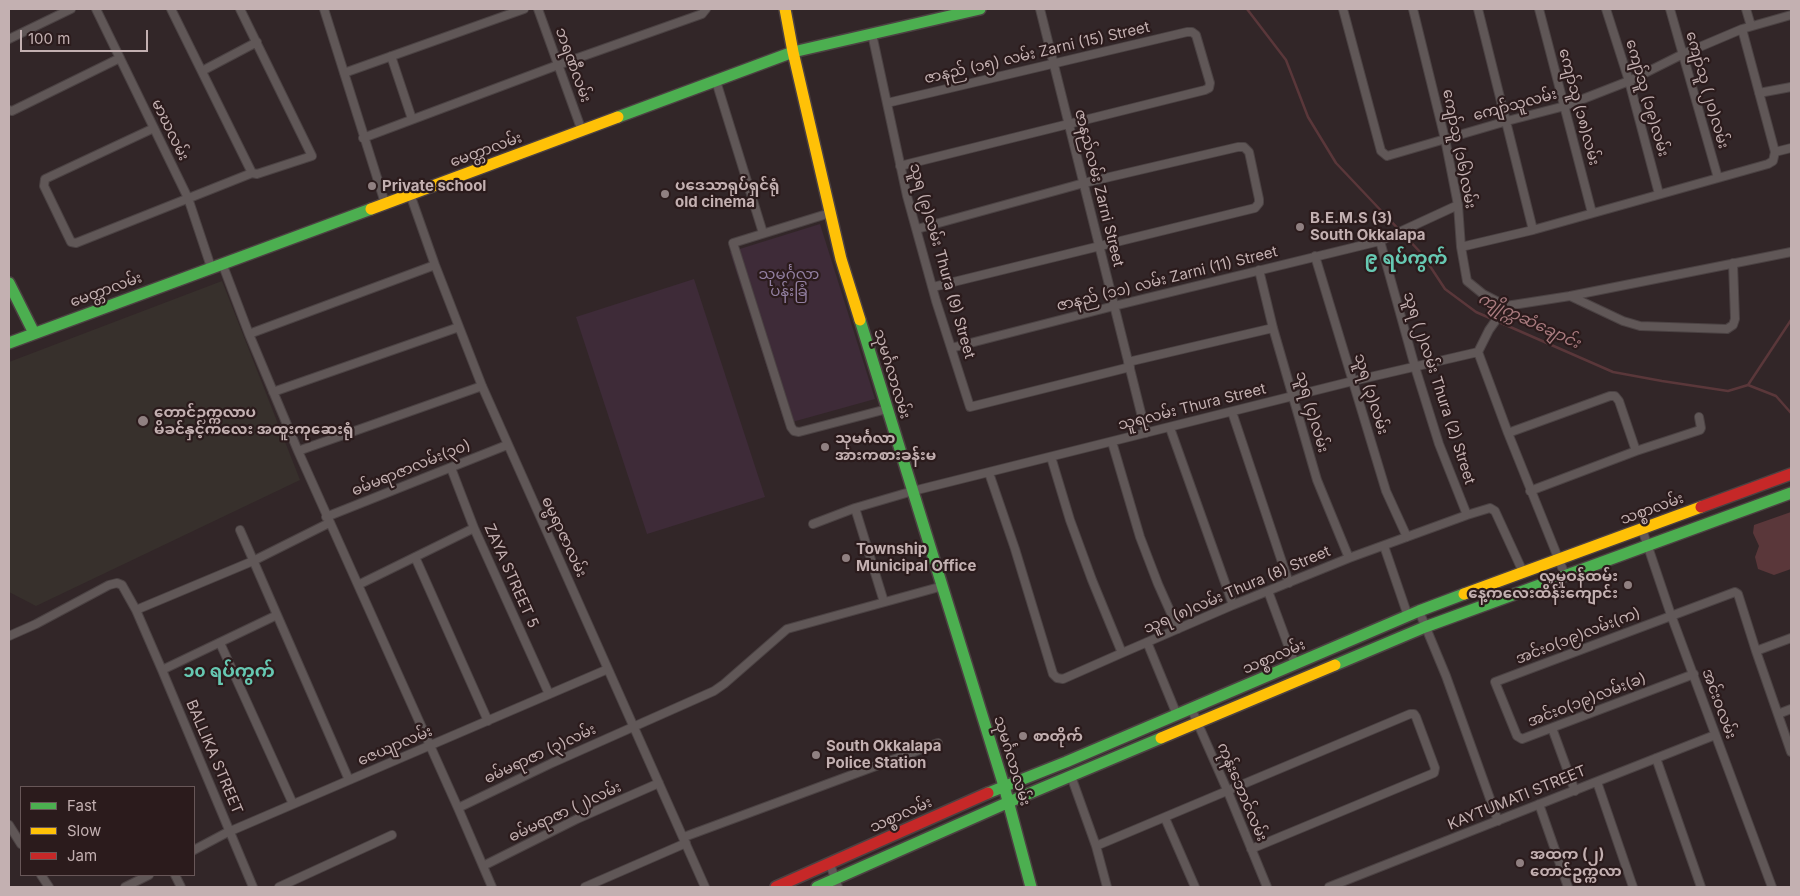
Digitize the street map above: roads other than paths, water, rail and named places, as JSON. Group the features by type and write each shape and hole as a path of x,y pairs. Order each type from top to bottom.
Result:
{"main road":[{"name":"သုမင်္ဂလာလမ်း","path":"785,9 793,52 841,259 1009,802 1030,887"},
{"name":"မေတ္တာလမ်း","path":"9,343 793,52 980,9"},
{"path":"9,282 34,333"},
{"name":"သစ္စာလမ်း","path":"776,887 1004,786 1066,762 1420,611 1791,474"},
{"name":"သစ္စာလမ်း","path":"817,887 836,883 1009,802 1425,627 1791,492"}],"street":[{"path":"9,39 71,9"},
{"name":"မာဃလမ်း","path":"96,9 188,198 249,334 328,520 492,887"},
{"path":"171,9 252,173"},
{"path":"154,128 46,180 44,186 71,242 76,243 252,173 257,174 312,156 240,9"},
{"path":"324,9 385,203"},
{"path":"344,73 524,9"},
{"name":"ဘရဏီလမ်း","path":"538,9 582,131"},
{"path":"363,138 558,65 702,14 706,9"},
{"name":"ဇာနည်လမ်း Zarni Street","path":"1040,9 1146,433"},
{"name":"ကျော်သူလမ်း","path":"1342,9 1381,151 1386,156 1564,106 1629,81 1683,54 1742,29 1791,15"},
{"name":"ကျော်သူ (၁၆)လမ်း","path":"1412,9 1446,139 1458,205 1461,247 1467,281 1482,294 1506,306"},
{"path":"1478,9 1533,230"},
{"name":"ကျော်သူ (၁၈)လမ်း","path":"1539,9 1592,213"},
{"name":"ကျော်သူ (၁၉)လမ်း","path":"1606,9 1629,81 1659,194"},
{"name":"ကျော်သူ (၂၀)လမ်း","path":"1670,9 1718,178"},
{"path":"1746,9 1751,26"},
{"path":"1461,247 1533,230 1768,164 1773,161 1775,152 1742,29"},
{"name":"ဇာနည် (၁၅) လမ်း Zarni (15) Street","path":"888,103 1187,32 1192,32 1196,35 1210,84 1209,88 1069,125"},
{"name":"သူရ (၉)လမ်း Thura (9) Street","path":"872,34 907,196 970,407 1129,364"},
{"path":"202,72 257,42"},
{"path":"391,56 412,120"},
{"path":"9,110 12,111 120,58"},
{"path":"716,81 763,233"},
{"path":"1759,93 1791,87"},
{"path":"900,166 1069,125"},
{"path":"917,229 1084,184 1244,147 1249,152 1259,203 1255,208 933,288"},
{"path":"1775,152 1791,148"},
{"name":"ဓမ္မရာဇာလမ်း","path":"410,194 435,265 507,445 705,887"},
{"name":"ဇာနည် (၁၁) လမ်း Zarni (11) Street","path":"951,348 1380,241 1458,205"},
{"path":"830,213 733,243 791,428 799,432 888,409"},
{"name":"သူရ (၂)လမ်း Thura (2) Street","path":"1380,241 1415,367 1439,444 1467,515"},
{"path":"1565,575 1530,491 1478,352 1499,314 1506,306 1570,296 1791,252"},
{"name":"သူရ (၃)လမ်း","path":"1315,256 1386,491 1407,537"},
{"path":"1570,296 1623,321 1640,326 1727,329 1733,325 1736,319 1733,263"},
{"path":"249,334 435,265"},
{"name":"သူရ (၄)လမ်း","path":"1259,270 1272,328 1318,480 1349,558"},
{"path":"273,392 459,327"},
{"path":"1129,364 1272,328"},
{"name":"သူရလမ်း Thura Street","path":"813,524 855,508 913,491 1353,381 1478,352"},
{"path":"298,452 482,386"},
{"path":"1508,433 1610,396 1615,396 1636,452"},
{"path":"1232,412 1289,583"},
{"path":"1530,491 1700,430 1699,417"},
{"path":"1170,428 1233,605"},
{"path":"1112,442 1140,538 1178,628"},
{"name":"ဓမ်မရာဇာလမ်း(၃၀)","path":"136,610 254,561 328,520 507,445"},
{"path":"1051,458 1070,520 1122,653"},
{"name":"ZAYA STREET 5","path":"451,468 474,528 549,694"},
{"name":"သူရ (၈)လမ်း Thura (8) Street","path":"989,473 1016,549 1053,674 1063,680 1178,628 1349,558 1490,508 1495,511 1523,572"},
{"path":"855,508 884,602"},
{"path":"358,585 474,528"},
{"name":"အင်းဝလမ်း","path":"1642,529 1671,615 1772,887"},
{"path":"240,530 349,780"},
{"path":"1384,546 1408,616"},
{"path":"415,557 488,721"},
{"name":"BALLIKA STREET","path":"9,636 36,624 109,585 117,583 122,585 136,610 253,887"},
{"name":"ဓမ်မရာဇာ (၃)လမ်း","path":"458,808 552,762 714,691 787,629 943,586"},
{"path":"1268,591 1295,664"},
{"name":"အင်းဝ(၁၉)လမ်း(က)","path":"1495,682 1735,592 1738,594 1756,651"},
{"path":"1420,611 1446,676 1498,821"},
{"path":"162,670 277,615"},
{"path":"1791,638 1756,651 1791,752"},
{"path":"1147,642 1177,715"},
{"path":"220,643 293,804"},
{"name":"ဇေယျာလမ်း","path":"195,850 293,804 608,669"},
{"name":"အင်းဝ(၁၉)လမ်း(ခ)","path":"1495,682 1517,736 1522,739 1694,674"},
{"name":"ကုန်းဘောင်လမ်း","path":"1191,708 1267,887"},
{"path":"1778,714 1791,709"},
{"path":"1096,846 1410,714 1416,716 1435,768 1434,773 1251,849"},
{"path":"1552,728 1575,790"},
{"name":"KAYTUMATI STREET","path":"1335,886 1715,735"},
{"path":"585,887 685,840 938,743"},
{"path":"1656,758 1701,887"},
{"path":"1071,776 1096,846 1107,887"},
{"path":"1597,782 1634,887"},
{"name":"ဓမ်မရာဇာ (၂)လမ်း","path":"483,866 577,819 659,783"},
{"path":"1539,804 1568,887"},
{"path":"1164,818 1195,887"},
{"path":"9,825 20,842"},
{"path":"280,887 392,835"},
{"path":"830,864 836,883"},
{"path":"42,876 49,887"},
{"path":"126,887 146,876"}],"waterway":[{"name":"ကျိုက္ကဆံချောင်း","path":"1247,9 1286,60 1308,117 1336,163 1422,254 1445,289 1476,312 1613,372 1728,391 1748,385 1776,396 1791,413"},
{"path":"1748,385 1791,320"}],"place":[{"name":"Private school","path":"372,186"},
{"name":"ပဒေသာရုပ်ရှင်ရုံ old cinema","path":"665,194"},
{"name":"B.E.M.S (3) South Okkalapa","path":"1300,227"},
{"name":"တောင်ဥက္ကလာပ မိခင်နှင့်ကလေး အထူးကုဆေးရုံ","path":"143,421"},
{"name":"သုမင်္ဂလာ အားကစားခန်းမ","path":"825,447"},
{"name":"Township Municipal Office","path":"846,558"},
{"name":"လူမှုဝန်ထမ်း နေ့ကလေးထိန်းကျောင်း","path":"1628,585"},
{"name":"စာတိုက်","path":"1023,736"},
{"name":"South Okkalapa Police Station","path":"816,755"},
{"name":"အထက (၂) တောင်ဥက္ကလာ","path":"1520,863"}],"district":[{"name":"၉ ရပ်ကွက်","path":"1406,259"},
{"name":"၁o ရပ်ကွက်","path":"229,672"}],"park label":[{"name":"သုမင်္ဂလာ ပန်းခြံ","path":"789,282"}]}
